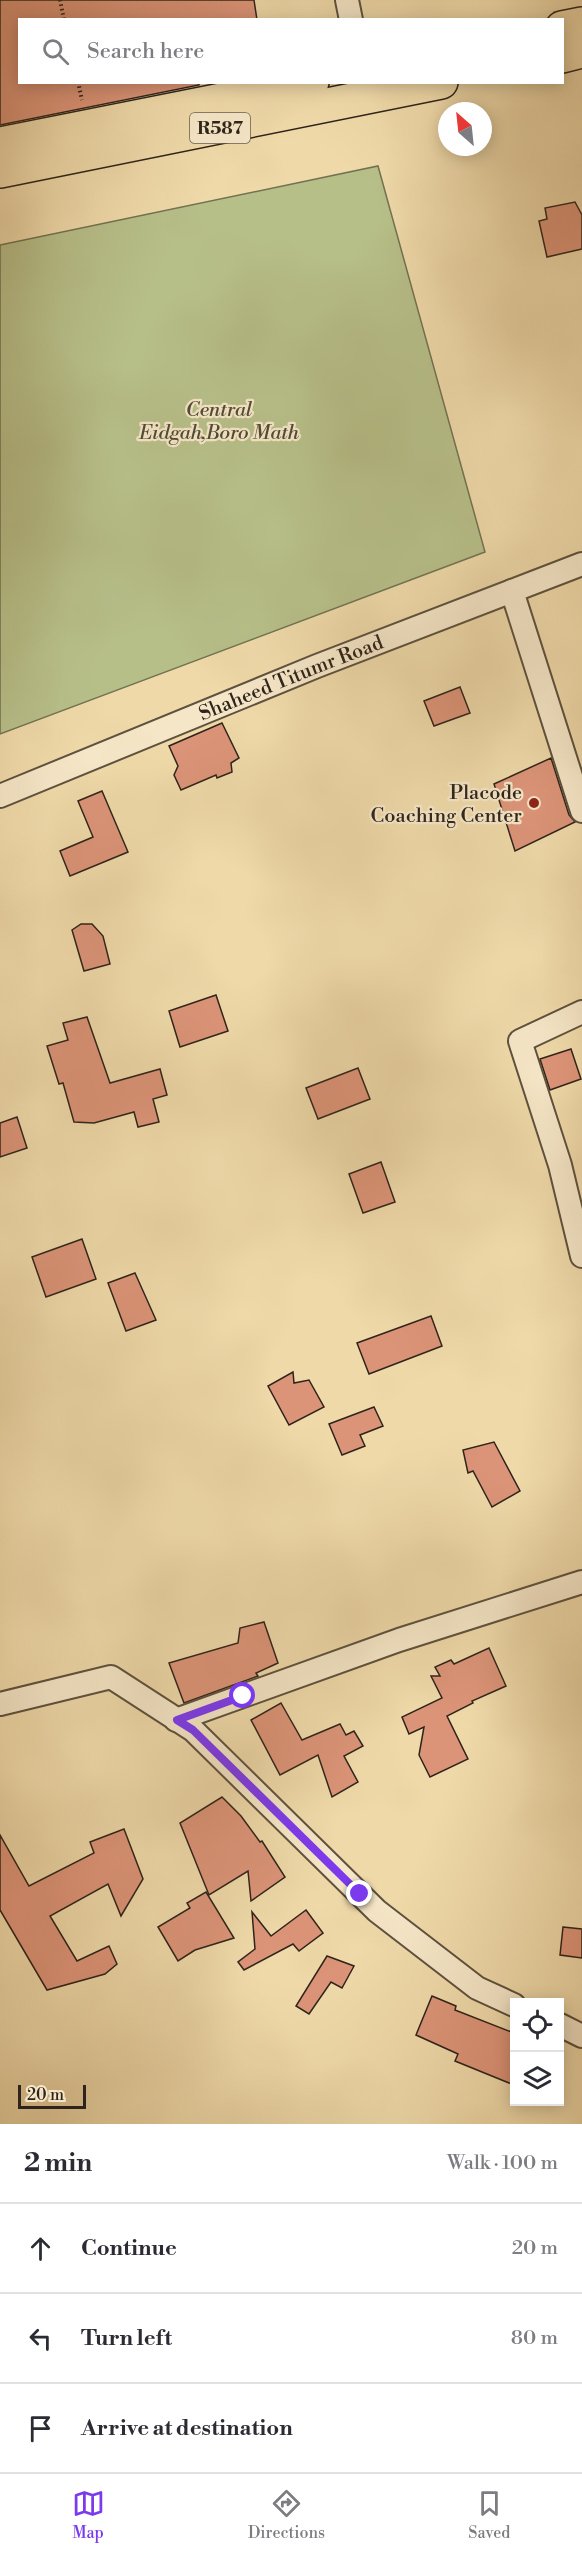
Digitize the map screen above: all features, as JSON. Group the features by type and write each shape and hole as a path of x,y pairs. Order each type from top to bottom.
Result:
{"main road":[{"path":"564,28 582,24"},
{"path":"564,56 582,51"},
{"name":"R587","path":"0,144 302,84"},
{"name":"R587","path":"0,171 365,91 424,84"}],"street":[{"path":"347,0 351,18"},
{"name":"Shaheed Titumr Road","path":"0,796 295,675 582,564"},
{"path":"513,591 582,811"},
{"path":"582,1012 520,1041 560,1165 582,1256"},
{"path":"177,1720 399,1640 582,1582"},
{"path":"0,1704 111,1677 193,1730 377,1911 477,1988 510,2003"},
{"path":"564,2027 582,2036"}],"path":[{"path":"60,0 64,18"}],"green space":[{"name":"Central Eidgah,Boro Math","path":"378,166 485,552 0,734 0,245"}],"building":[{"path":"0,0 254,0 257,18 18,18 18,84 199,85 0,125"},
{"path":"575,202 582,215 582,249 547,257 539,221 547,219 545,208"},
{"path":"460,687 470,713 434,726 424,701"},
{"path":"222,723 239,758 231,763 232,772 217,778 216,775 181,790 174,775 178,766 169,746"},
{"name":"Placode Coaching Center","path":"551,758 569,815 575,822 515,851 494,784"},
{"path":"102,791 128,852 70,876 60,851 93,837 78,801"},
{"path":"81,924 92,924 103,936 110,964 84,971 72,930"},
{"path":"216,995 228,1031 180,1047 169,1011"},
{"path":"87,1017 110,1083 160,1069 167,1095 153,1099 159,1122 138,1127 134,1112 94,1123 74,1122 63,1083 59,1084 47,1046 68,1040 63,1023"},
{"path":"571,1049 581,1079 550,1090 540,1059"},
{"path":"358,1068 370,1099 318,1119 306,1088"},
{"path":"17,1117 27,1148 0,1157 0,1123"},
{"path":"381,1162 395,1202 363,1213 349,1174"},
{"path":"82,1239 96,1279 46,1297 32,1257"},
{"path":"135,1273 156,1320 126,1331 108,1283"},
{"path":"431,1316 442,1346 369,1374 357,1343"},
{"path":"293,1372 294,1383 309,1380 324,1407 289,1425 268,1386"},
{"path":"374,1407 383,1426 360,1435 365,1446 342,1455 329,1424"},
{"path":"494,1442 520,1491 492,1507 473,1471 468,1473 463,1450"},
{"path":"264,1622 278,1663 256,1673 258,1676 184,1703 169,1663 238,1643 240,1628"},
{"path":"489,1648 506,1686 472,1701 473,1703 447,1716 468,1759 430,1777 419,1755 424,1727 409,1734 402,1717 442,1698 431,1676 440,1676 435,1667 451,1660 454,1664"},
{"path":"281,1703 302,1740 340,1724 346,1735 354,1731 363,1746 344,1756 358,1782 332,1797 318,1755 280,1775 251,1720"},
{"path":"222,1797 241,1816 260,1842 262,1841 285,1877 251,1901 248,1871 209,1895 180,1823"},
{"path":"124,1829 143,1879 121,1916 108,1884 50,1916 77,1961 109,1946 117,1964 105,1974 47,1990 0,1910 0,1835 29,1886 94,1853 90,1842"},
{"path":"206,1892 234,1938 195,1950 178,1961 158,1927 190,1908 187,1903"},
{"path":"306,1910 323,1933 299,1951 293,1944 244,1970 238,1962 255,1949 252,1912 271,1936"},
{"path":"563,1927 582,1929 582,1958 560,1955"},
{"path":"327,1956 354,1966 342,1988 331,1982 309,2014 296,2006"},
{"path":"432,1996 456,2006 455,2010 510,2031 510,2083 455,2061 458,2054 416,2035"}],"place":[{"name":"Placode Coaching Center","path":"534,803"}],"route":[{"path":"243,1696 177,1720 193,1730 360,1894"}]}
